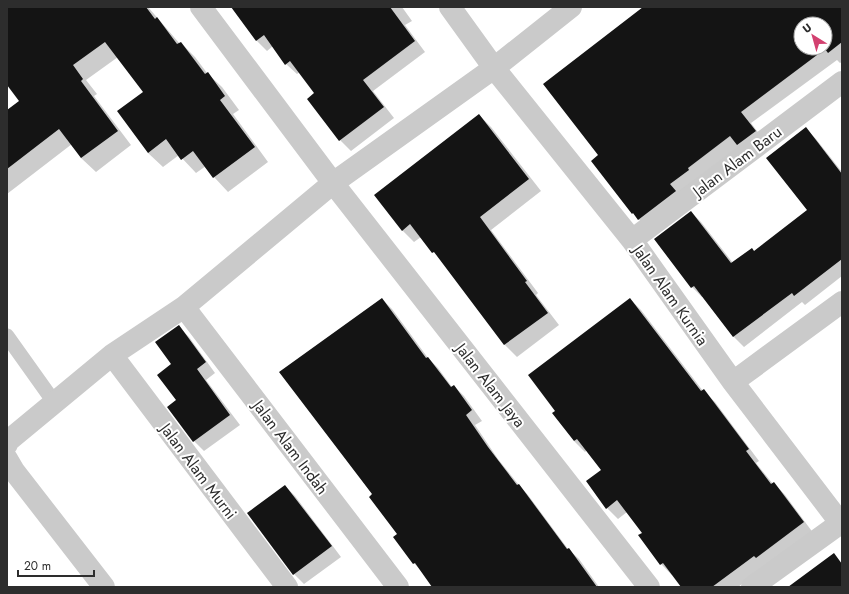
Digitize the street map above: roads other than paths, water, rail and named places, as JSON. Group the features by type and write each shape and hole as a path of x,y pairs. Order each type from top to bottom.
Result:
{"street":[{"name":"Jalan Alam Jaya","path":"201,7 333,184 649,587"},
{"name":"Jalan Alam Kurnia","path":"450,7 494,68 632,240 733,382 841,524"},
{"path":"104,587 14,471 7,448 54,402 112,355 184,307 333,184 494,68 571,7"},
{"name":"Jalan Alam Baru","path":"632,240 842,82"},
{"path":"733,382 842,302"},
{"name":"Jalan Alam Indah","path":"184,307 398,587"},
{"name":"Jalan Alam Murni","path":"112,355 287,587"},
{"path":"752,587 841,524"}],"lane":[{"path":"7,336 54,402"}]}
